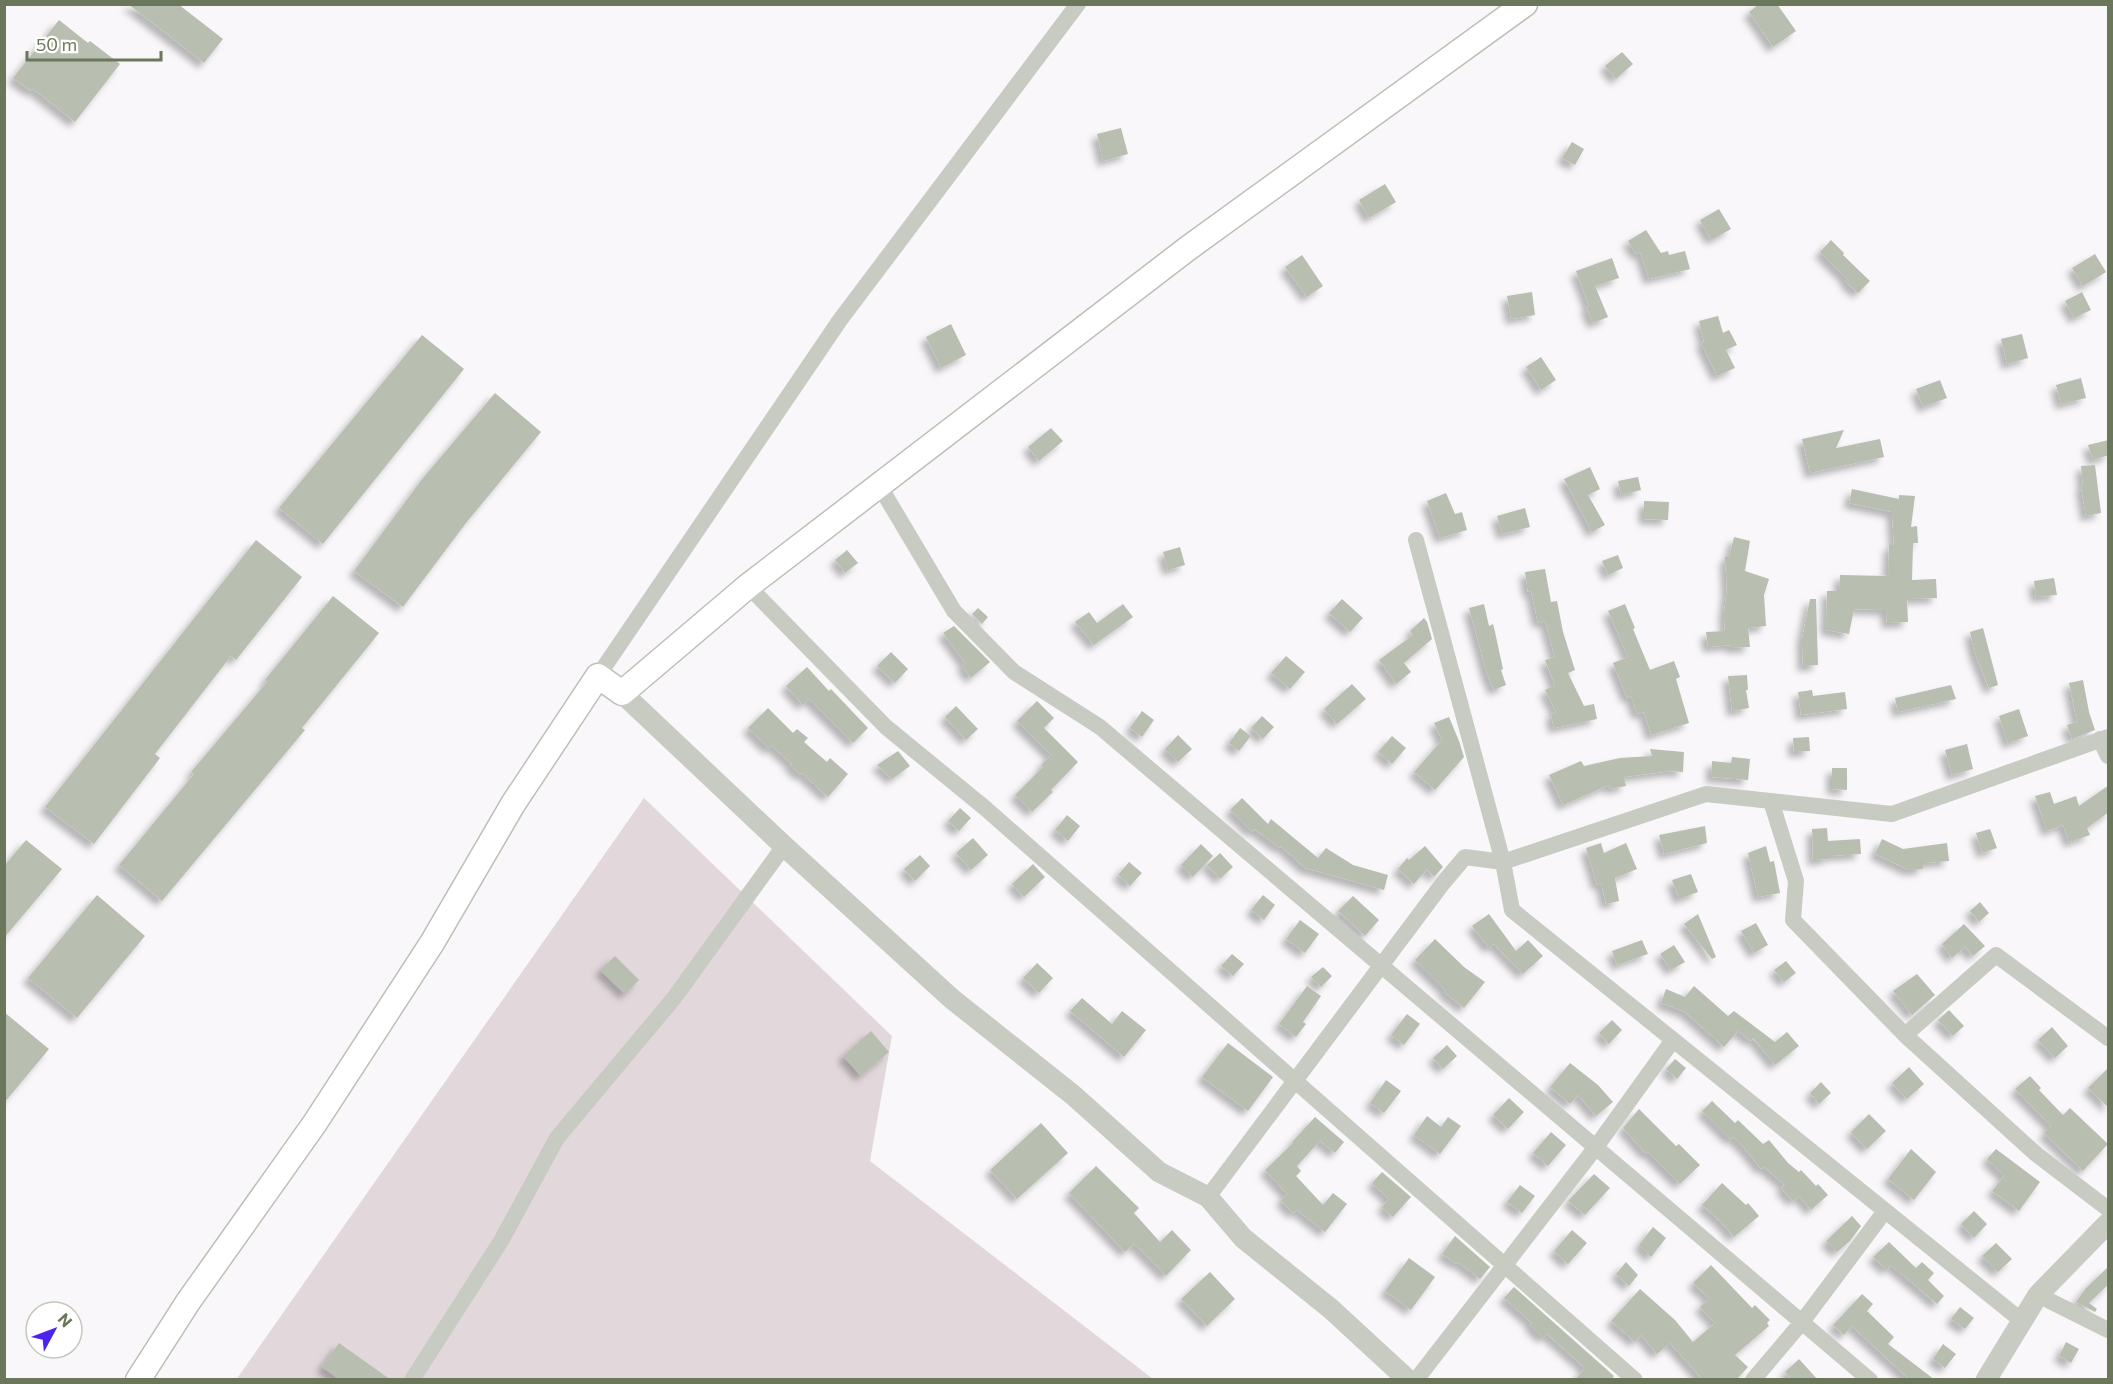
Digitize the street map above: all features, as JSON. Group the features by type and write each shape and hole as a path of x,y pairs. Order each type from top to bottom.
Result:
{"main road":[{"path":"138,1380 188,1302 315,1123 432,943 513,804 598,676 622,693 748,586 1187,249 1525,4"}],"street":[{"path":"598,676 840,320 1078,4"},
{"path":"879,486 954,611 1014,672 1100,727 1870,1380"},
{"path":"1416,540 1503,862 1512,910 2022,1321"},
{"path":"748,586 886,727 985,808 1635,1380"},
{"path":"622,693 784,846 952,999 1073,1095 1159,1172 1208,1197 1243,1238 1331,1309 1408,1380"},
{"path":"1208,1197 1381,965 1465,857 1503,862 1706,794 1892,814 2104,738 2109,756"},
{"path":"1771,801 1796,881 1793,920 1905,1035 2036,1154 2109,1209"},
{"path":"412,1380 501,1241 557,1138 674,998 784,846"},
{"path":"1905,1035 1995,955 2109,1038"},
{"path":"1416,1380 1596,1147 1673,1040"},
{"path":"1753,1380 1802,1322 1885,1211"},
{"path":"1986,1380 2038,1295 2109,1223"},
{"path":"2038,1295 2109,1330"}],"shaded area":[{"path":"644,798 892,1036 870,1161 1153,1379 236,1380"}],"building":[{"path":"128,4 178,4 223,39 204,63"},
{"path":"1759,4 1777,4 1796,31 1773,47 1749,12"},
{"path":"59,20 120,64 75,122 33,89 31,91 13,78"},
{"path":"1622,52 1633,64 1616,79 1605,66"},
{"path":"1121,128 1128,154 1103,161 1097,134"},
{"path":"1572,142 1584,149 1575,165 1562,158"},
{"path":"1385,184 1396,202 1369,218 1359,200"},
{"path":"1719,209 1731,229 1715,238 1710,238 1700,220"},
{"path":"1646,230 1661,253 1668,251 1669,255 1685,251 1690,269 1649,279 1640,252 1636,254 1628,241"},
{"path":"1831,240 1870,281 1858,293 1820,252"},
{"path":"2095,254 2106,272 2083,286 2072,268"},
{"path":"1302,255 1323,286 1307,297 1285,267"},
{"path":"1612,258 1619,278 1595,286 1608,317 1593,323 1576,271"},
{"path":"1532,292 1535,315 1511,319 1507,296"},
{"path":"2082,292 2091,310 2074,318 2065,301"},
{"path":"1718,316 1723,333 1729,330 1737,345 1726,350 1735,368 1717,376 1701,343 1704,342 1699,321"},
{"path":"951,324 966,355 941,368 926,337"},
{"path":"2022,334 2028,358 2007,364 2001,339"},
{"path":"422,335 464,369 323,544 279,508"},
{"path":"1541,357 1556,380 1541,390 1526,367"},
{"path":"2081,378 2086,398 2061,404 2056,385"},
{"path":"1940,380 1947,398 1923,407 1916,389"},
{"path":"495,393 541,432 466,523 403,607 354,571 423,478"},
{"path":"1051,428 1063,441 1039,461 1028,447"},
{"path":"1844,430 1836,448 1880,439 1884,457 1810,473 1802,439"},
{"path":"2109,440 2109,455 2093,460 2088,445"},
{"path":"2095,465 2101,513 2086,516 2081,486 2083,485 2081,466"},
{"path":"1590,467 1600,489 1588,495 1605,525 1592,532 1564,479"},
{"path":"1638,477 1641,490 1621,495 1618,481"},
{"path":"1852,489 1899,499 1899,495 1915,496 1911,527 1917,526 1918,543 1913,543 1912,580 1936,579 1937,598 1907,599 1908,622 1887,623 1886,610 1854,609 1849,634 1826,630 1827,591 1839,591 1840,575 1888,576 1889,545 1894,545 1892,512 1849,503"},
{"path":"1446,493 1455,514 1462,512 1467,530 1440,538 1427,501"},
{"path":"1644,501 1669,502 1668,520 1644,519"},
{"path":"1525,508 1530,527 1502,534 1497,516"},
{"path":"1734,537 1750,541 1745,571 1769,579 1764,595 1766,626 1748,628 1750,647 1731,648 1731,645 1708,647 1706,632 1725,631 1724,614 1727,589 1725,557 1729,557"},
{"path":"256,540 302,577 236,660 231,656 155,754 160,758 94,844 45,807"},
{"path":"1180,547 1185,565 1168,570 1163,552"},
{"path":"847,550 858,563 845,573 835,560"},
{"path":"1618,555 1623,568 1608,575 1602,561"},
{"path":"1545,569 1551,602 1557,601 1563,632 1575,670 1568,673 1584,706 1594,704 1597,719 1554,728 1551,714 1556,712 1545,690 1555,685 1545,660 1555,657 1545,621 1538,623 1531,591 1528,592 1525,572"},
{"path":"2054,578 2057,595 2036,597 2034,581"},
{"path":"333,596 379,633 302,728 305,730 162,901 119,865 194,774 191,772 267,682 265,680"},
{"path":"1342,599 1363,618 1350,632 1329,613"},
{"path":"1810,599 1816,599 1818,665 1803,666 1802,639"},
{"path":"1123,604 1133,617 1094,645 1075,622 1089,612 1097,623"},
{"path":"1484,604 1489,626 1493,624 1506,685 1494,690 1487,674 1469,608"},
{"path":"1625,604 1650,670 1674,661 1680,677 1676,679 1689,723 1651,735 1644,712 1637,714 1631,696 1627,698 1613,663 1628,657 1608,611"},
{"path":"978,608 988,617 982,624 972,614"},
{"path":"1424,618 1432,639 1404,663 1411,672 1396,684 1379,660 1413,635 1410,631"},
{"path":"954,626 990,662 971,678 962,666 965,663 943,633"},
{"path":"1983,628 1998,685 1989,688 1975,654 1970,632"},
{"path":"891,652 908,669 895,683 877,666"},
{"path":"1286,656 1305,672 1290,689 1271,673"},
{"path":"807,667 868,728 853,743 809,699 803,705 786,686"},
{"path":"1747,675 1748,690 1746,690 1749,708 1732,711 1728,676"},
{"path":"2083,680 2095,730 2072,739 2067,725 2077,722 2069,683"},
{"path":"1352,684 1366,699 1337,724 1324,709"},
{"path":"1951,685 1956,699 1898,712 1895,698"},
{"path":"1812,690 1813,696 1845,692 1847,709 1801,715 1798,692"},
{"path":"1037,701 1054,718 1044,728 1078,762 1051,790 1053,792 1032,812 1015,795 1043,767 1041,765 1051,755 1017,721"},
{"path":"956,706 978,729 966,740 945,717"},
{"path":"768,708 793,733 797,729 808,738 804,742 827,762 830,758 848,774 828,797 802,773 800,775 790,765 792,764 772,746 769,749 748,728"},
{"path":"2019,709 2028,736 2008,743 1999,716"},
{"path":"1142,711 1154,720 1142,737 1130,728"},
{"path":"1262,716 1274,727 1263,739 1251,728"},
{"path":"1449,717 1464,757 1435,790 1414,772 1442,740 1434,723"},
{"path":"1240,728 1251,736 1239,751 1229,743"},
{"path":"1178,735 1192,749 1178,762 1165,749"},
{"path":"1392,736 1406,748 1392,764 1378,752"},
{"path":"1809,737 1810,751 1794,752 1793,738"},
{"path":"1967,744 1973,769 1952,775 1945,750"},
{"path":"1650,749 1684,752 1683,772 1671,771 1624,777 1626,786 1610,789 1609,785 1563,805 1549,775 1581,761 1584,766 1620,758 1652,756"},
{"path":"898,751 910,766 892,779 877,765"},
{"path":"1732,757 1750,759 1748,780 1711,777 1712,761 1731,763"},
{"path":"1832,768 1847,768 1847,790 1832,789"},
{"path":"2109,785 2109,812 2087,828 2090,835 2069,842 2063,825 2047,831 2035,796 2050,792 2054,804 2076,796 2079,806"},
{"path":"1242,798 1268,824 1271,819 1318,858 1326,848 1353,865 1388,875 1384,890 1305,868 1281,846 1280,848 1254,829 1252,832 1230,810"},
{"path":"960,808 971,818 959,831 948,821"},
{"path":"1067,815 1080,826 1068,841 1055,830"},
{"path":"1705,826 1707,843 1664,854 1659,835"},
{"path":"1827,828 1828,841 1860,839 1861,854 1828,856 1828,859 1813,860 1812,829"},
{"path":"1990,829 1997,848 1982,853 1976,833"},
{"path":"973,838 988,855 971,870 956,853"},
{"path":"1882,839 1903,849 1947,843 1949,861 1923,863 1923,869 1909,870 1875,854"},
{"path":"26,840 62,869 4,938 4,866"},
{"path":"1601,843 1604,853 1626,843 1637,869 1615,878 1619,901 1606,904 1601,883 1597,885 1586,848"},
{"path":"1201,844 1213,856 1193,877 1181,865"},
{"path":"1425,846 1443,867 1434,877 1427,869 1414,884 1398,869 1407,858 1409,860"},
{"path":"1766,846 1770,862 1774,861 1780,893 1758,897 1748,853"},
{"path":"1220,853 1233,867 1220,879 1207,865"},
{"path":"920,855 930,866 915,881 904,869"},
{"path":"1129,862 1142,873 1130,886 1118,875"},
{"path":"1033,864 1045,877 1024,897 1012,884"},
{"path":"1691,874 1698,892 1679,899 1672,880"},
{"path":"97,895 145,936 77,1018 28,978"},
{"path":"1263,895 1275,905 1264,920 1251,910"},
{"path":"1353,896 1379,920 1365,936 1338,911"},
{"path":"1980,902 1989,913 1979,922 1970,911"},
{"path":"1489,914 1516,951 1528,940 1543,956 1523,974 1494,944 1489,948 1472,926"},
{"path":"1698,914 1716,957 1712,959 1684,924"},
{"path":"1300,920 1319,934 1305,953 1286,939"},
{"path":"1756,923 1768,945 1754,953 1741,931"},
{"path":"1964,924 1985,946 1973,956 1965,947 1952,958 1942,944"},
{"path":"1435,939 1464,967 1485,982 1464,1008 1444,992 1445,990 1415,960"},
{"path":"1642,940 1648,954 1617,965 1612,951"},
{"path":"1674,945 1685,962 1671,970 1660,954"},
{"path":"1232,954 1244,964 1233,976 1221,966"},
{"path":"615,956 639,980 625,994 600,970"},
{"path":"1786,961 1796,973 1784,982 1774,970"},
{"path":"1037,963 1053,978 1039,993 1023,978"},
{"path":"1323,967 1332,976 1321,987 1311,977"},
{"path":"1917,974 1935,995 1912,1015 1893,991"},
{"path":"1307,986 1321,996 1303,1022 1306,1024 1296,1037 1279,1024"},
{"path":"1694,986 1728,1016 1734,1011 1775,1042 1787,1032 1799,1046 1775,1065 1753,1038 1751,1041 1738,1031 1724,1047 1685,1012 1661,1003 1666,989 1685,997"},
{"path":"1082,998 1112,1024 1122,1011 1146,1030 1124,1057 1070,1011"},
{"path":"1949,1010 1964,1026 1953,1036 1938,1020"},
{"path":"4,1012 49,1049 4,1103"},
{"path":"1407,1014 1420,1024 1404,1045 1391,1035"},
{"path":"1612,1020 1622,1030 1609,1044 1599,1033"},
{"path":"2052,1027 2068,1046 2055,1058 2038,1040"},
{"path":"871,1031 889,1052 861,1076 843,1056"},
{"path":"1228,1043 1273,1077 1248,1111 1202,1077"},
{"path":"1447,1045 1457,1056 1443,1069 1433,1058"},
{"path":"1675,1059 1686,1068 1677,1079 1666,1069"},
{"path":"1570,1063 1598,1085 1613,1102 1596,1116 1578,1095 1570,1104 1550,1087"},
{"path":"1909,1067 1924,1084 1907,1099 1892,1083"},
{"path":"2109,1067 2109,1108 2088,1088"},
{"path":"2030,1076 2041,1088 2039,1090 2063,1115 2070,1108 2108,1144 2083,1171 2044,1133 2051,1126 2015,1089"},
{"path":"1386,1080 1401,1091 1384,1113 1370,1103"},
{"path":"1821,1082 1831,1093 1819,1104 1810,1093"},
{"path":"1509,1098 1524,1112 1508,1129 1493,1115"},
{"path":"1712,1101 1735,1123 1738,1120 1763,1144 1769,1140 1788,1163 1799,1172 1801,1170 1828,1195 1811,1210 1799,1196 1793,1201 1781,1188 1785,1185 1764,1167 1761,1169 1733,1137 1730,1139 1702,1111"},
{"path":"1639,1109 1676,1146 1679,1144 1700,1165 1680,1184 1648,1152 1646,1154 1623,1128"},
{"path":"1869,1114 1886,1131 1867,1149 1851,1132"},
{"path":"1427,1116 1441,1127 1448,1117 1461,1126 1440,1154 1414,1135"},
{"path":"1315,1117 1344,1142 1335,1153 1320,1141 1297,1166 1301,1171 1296,1176 1323,1205 1333,1193 1347,1204 1325,1232 1297,1210 1293,1213 1281,1200 1287,1194 1265,1170 1293,1143"},
{"path":"1041,1123 1068,1153 1017,1199 990,1170"},
{"path":"1551,1132 1566,1145 1548,1166 1533,1153"},
{"path":"1911,1149 1936,1172 1914,1200 1888,1179"},
{"path":"1996,1149 2040,1182 2019,1211 1992,1191 2004,1176 1987,1159"},
{"path":"1096,1166 1139,1208 1134,1213 1160,1242 1172,1230 1191,1250 1166,1276 1134,1244 1125,1252 1069,1193"},
{"path":"1382,1172 1411,1197 1393,1217 1382,1207 1389,1199 1372,1183"},
{"path":"1594,1174 1610,1188 1585,1215 1568,1201"},
{"path":"1722,1183 1746,1205 1748,1203 1759,1216 1734,1237 1702,1205"},
{"path":"1520,1185 1535,1196 1522,1213 1507,1202"},
{"path":"1974,1211 1987,1224 1974,1238 1961,1224"},
{"path":"1852,1216 1861,1226 1850,1241 1837,1252 1826,1241"},
{"path":"1653,1227 1666,1238 1651,1257 1639,1245"},
{"path":"1572,1230 1587,1243 1568,1264 1554,1251"},
{"path":"1455,1236 1490,1267 1480,1279 1458,1262 1457,1264 1442,1254"},
{"path":"1889,1242 1916,1268 1922,1262 1934,1273 1928,1280 1944,1296 1937,1304 1891,1265 1887,1270 1873,1257"},
{"path":"1996,1243 2012,1259 1998,1272 1982,1256"},
{"path":"1409,1258 1435,1277 1411,1310 1385,1291"},
{"path":"1626,1262 1638,1275 1629,1286 1616,1274"},
{"path":"1711,1265 1752,1308 1755,1305 1770,1320 1767,1323 1769,1326 1735,1355 1748,1367 1736,1380 1703,1380 1670,1343 1657,1354 1641,1335 1635,1342 1611,1321 1640,1289 1675,1320 1693,1342 1715,1323 1700,1307 1709,1298 1693,1283"},
{"path":"2109,1266 2109,1284 2089,1303 2097,1309 2095,1312 2076,1302 2086,1288"},
{"path":"1210,1272 1235,1299 1207,1326 1181,1299"},
{"path":"1514,1287 1614,1376 1611,1380 1575,1380 1585,1368 1547,1334 1543,1338 1530,1325 1532,1323 1504,1298"},
{"path":"1862,1294 1873,1304 1867,1311 1894,1337 1888,1344 1935,1380 1910,1380 1852,1326 1844,1335 1833,1325"},
{"path":"1960,1307 1974,1318 1965,1329 1951,1319"},
{"path":"2066,1342 2079,1349 2071,1363 2059,1356"},
{"path":"339,1343 391,1380 340,1380 322,1367"},
{"path":"1943,1344 1956,1354 1945,1368 1933,1359"},
{"path":"1799,1359 1818,1380 1792,1380 1785,1372"}]}
